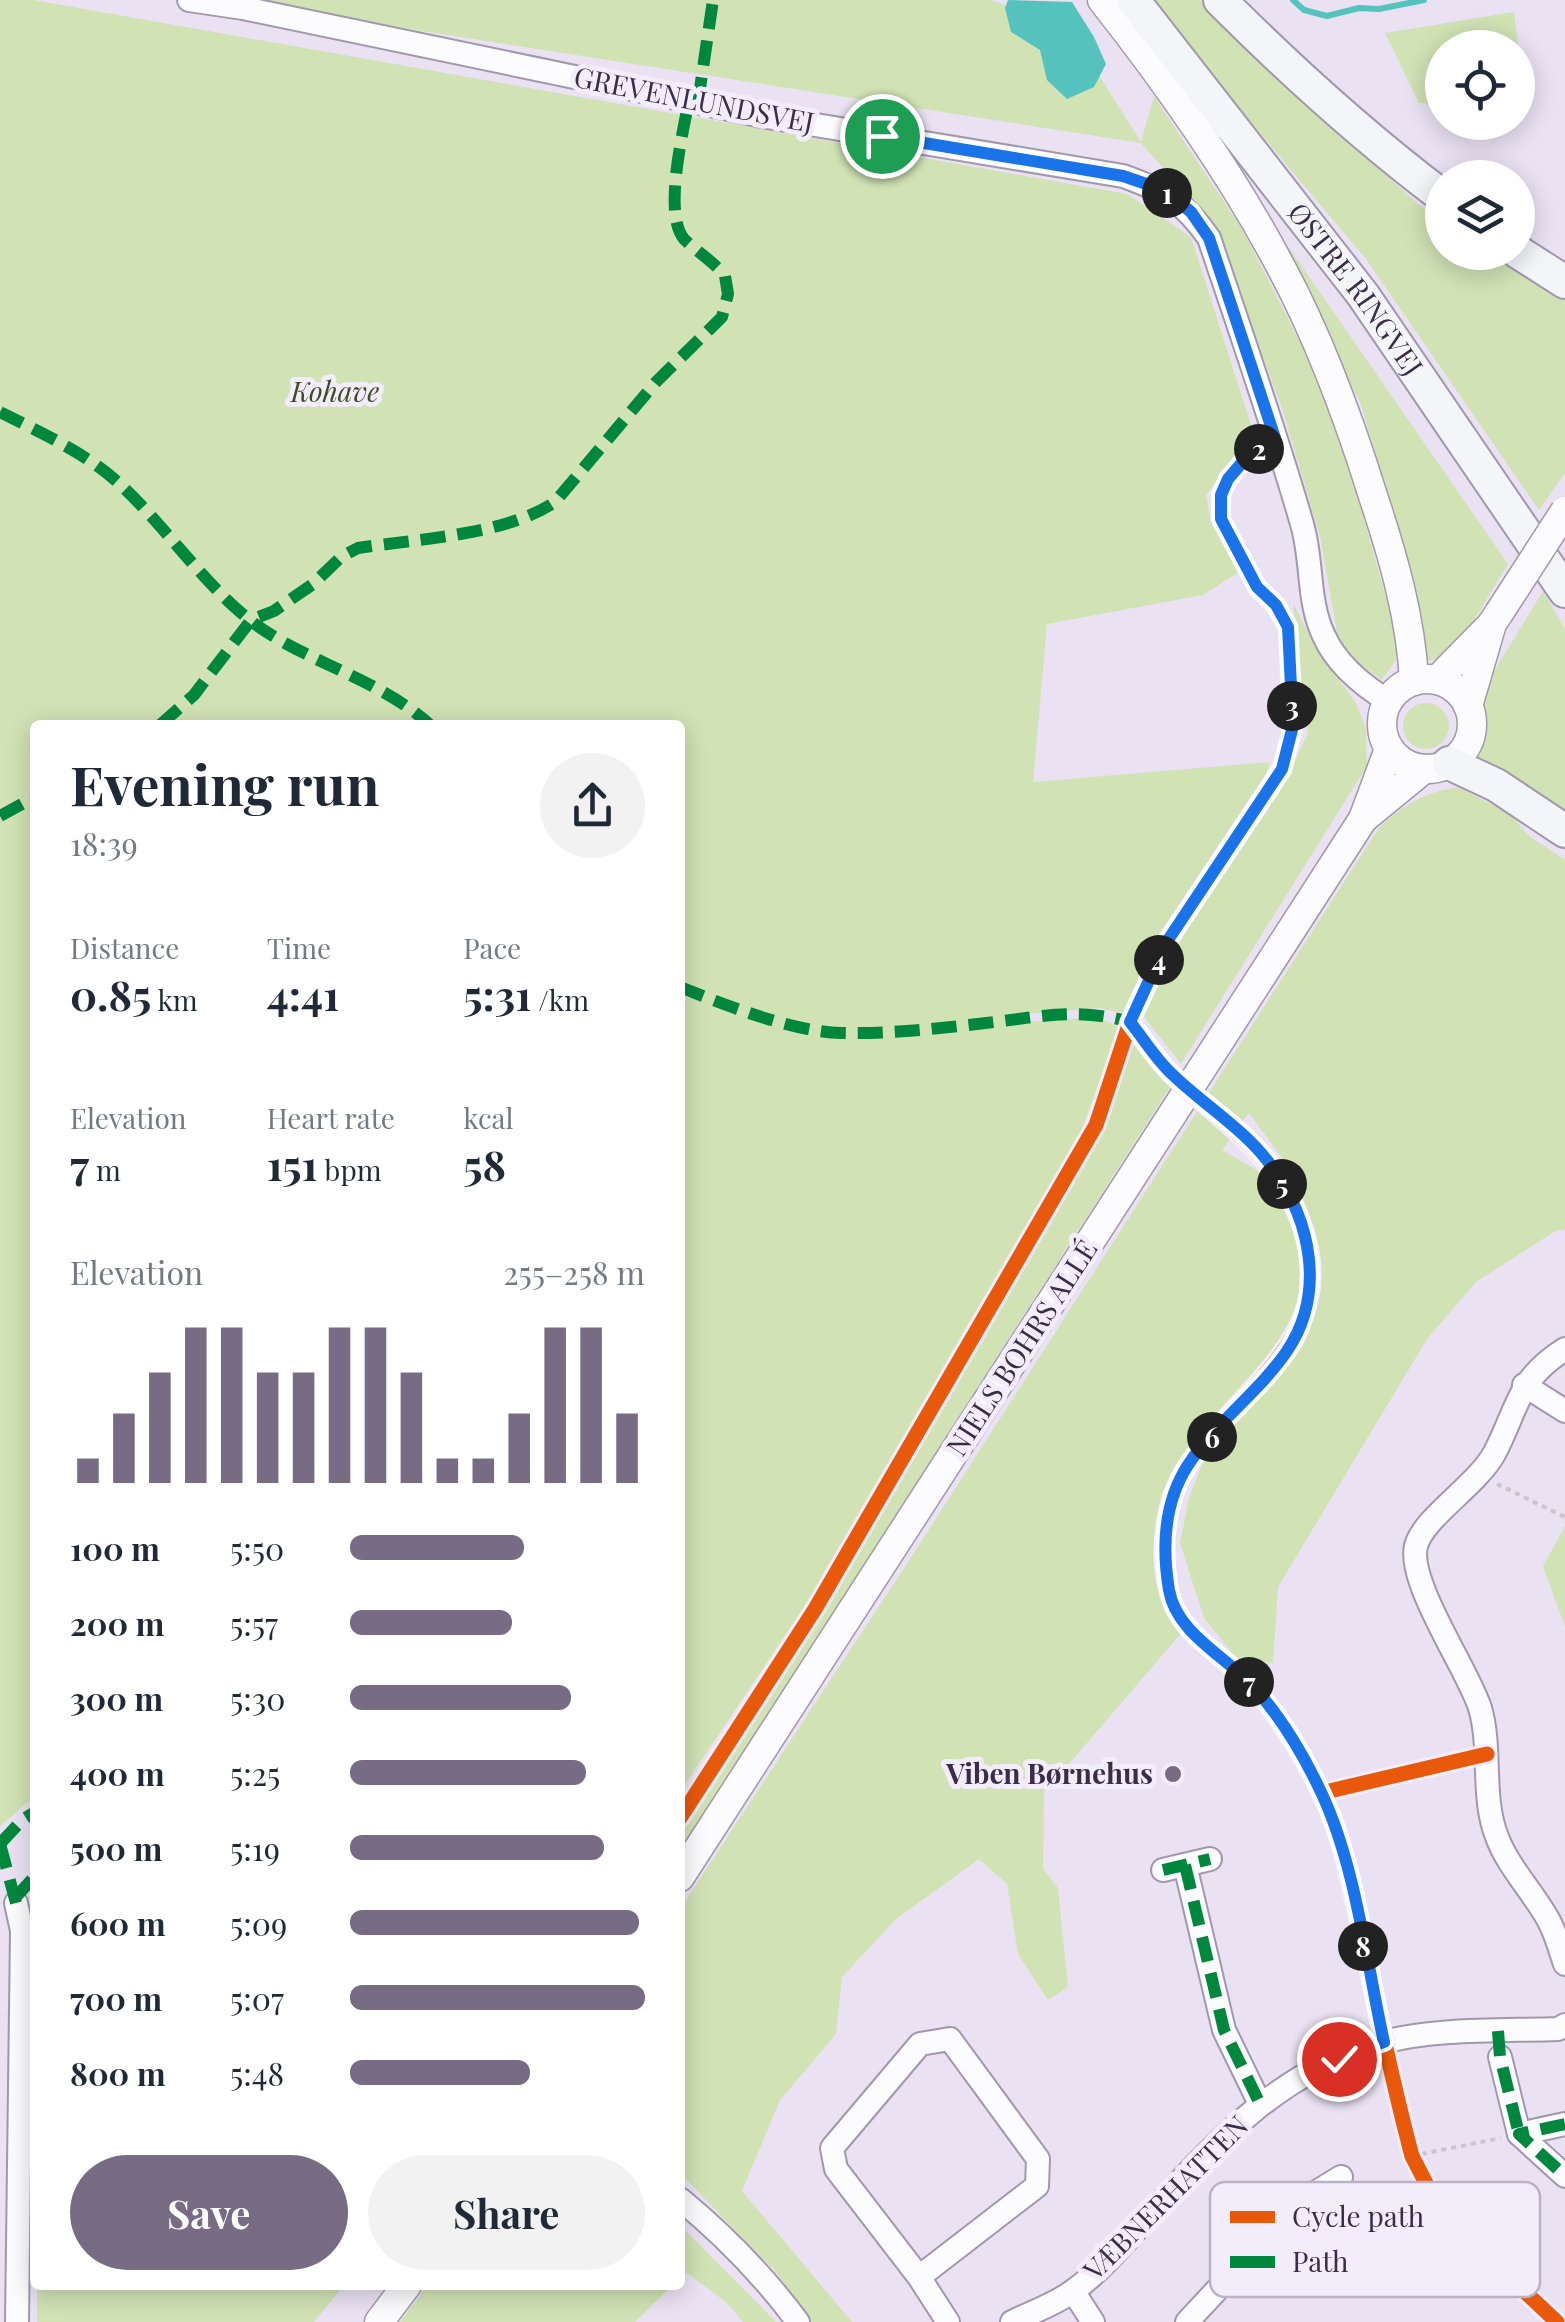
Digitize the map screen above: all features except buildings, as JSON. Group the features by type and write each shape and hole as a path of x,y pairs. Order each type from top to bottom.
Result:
{"main road":[{"name":"ØSTRE RINGVEJ","path":"1132,0 1362,295 1565,591"},
{"path":"1220,0 1380,148 1425,183"},
{"path":"1535,263 1565,282"},
{"path":"1436,766 1496,786 1565,832"}],"street":[{"name":"GREVENLUNDSVEJ","path":"189,0 762,116 1123,176 1164,190 1191,212 1209,238 1304,530 1315,613 1325,640 1364,686 1388,701"},
{"path":"1102,0 1210,146 1284,272 1344,405 1388,541 1412,644 1426,680"},
{"path":"1426,680 1452,687 1468,706 1472,721 1470,738 1462,752 1436,766 1404,764 1389,749 1381,725 1388,701 1399,688 1426,680 1495,619 1565,512"},
{"path":"1468,706 1495,619"},
{"name":"NIELS BOHRS ALLÉ","path":"685,1869 1364,819 1389,749"},
{"name":"NIELS BOHRS ALLÉ","path":"1364,819 1436,766"},
{"path":"1565,1350 1542,1364 1524,1385 1493,1456 1479,1476 1432,1520 1417,1541 1414,1557 1422,1583 1480,1708 1497,1838 1558,1922 1565,1964"},
{"path":"1524,1385 1565,1410"},
{"name":"VÆBNERHATTEN","path":"1210,1858 1174,1868 1224,2030 1260,2104"},
{"path":"16,1904 22,1931 17,2322"},
{"name":"VÆBNERHATTEN","path":"1012,2322 1073,2291 1126,2241 1209,2148 1299,2077 1384,2042 1558,2029 1565,2025"},
{"path":"920,2277 1037,2186 1038,2159 950,2039 920,2044 832,2148 836,2169 920,2277 948,2322"},
{"path":"1500,2057 1519,2134 1565,2176"},
{"path":"1519,2134 1565,2124"},
{"path":"1332,2182 1341,2176"},
{"path":"685,2203 727,2238 768,2281 798,2322"},
{"path":"379,2322 402,2290"},
{"name":"VÆBNERHATTEN","path":"1073,2291 1093,2322"},
{"path":"1187,2322 1211,2297"}],"lane":[{"path":"1257,587 1221,519 1221,495 1228,479 1246,458 1275,438"}],"path":[{"path":"1479,1476 1565,1517"},
{"path":"1412,2156 1519,2134"},
{"path":"1408,2139 1420,2172"}],"green space":[{"name":"Kohave","path":"0,0 34,0 1127,194 1191,237 1254,434 1206,495 1211,521 1239,572 1203,595 1047,624 1033,782 1270,762 1264,779 1157,941 1124,1013 1099,1008 1013,1015 1013,1023 1096,1017 1120,1027 1082,1129 821,1582 685,1785 685,720 30,720 30,1800 0,1826"},
{"path":"270,0 990,0 1067,25 1141,142 1154,96 1242,229 1318,377 1356,491 1396,633 1396,660 1382,680 1340,649 1320,536 1282,408 1219,240 1192,200 1141,143 268,7"},
{"path":"1148,0 1200,0 1232,34 1425,209 1425,270 1522,270 1565,295 1565,473 1539,510 1366,259"},
{"path":"1514,12 1516,30 1425,30 1425,103 1419,103 1385,33"},
{"path":"1229,161 1508,564 1451,658 1425,661 1416,586 1360,402 1311,305"},
{"path":"1543,591 1565,629 1565,814 1473,754 1490,678"},
{"path":"1293,603 1316,649 1356,703 1366,728 1367,766 1181,1064 1142,1014 1165,963 1281,790 1308,733"},
{"path":"1426,703 1442,710 1449,726 1442,742 1426,749 1410,742 1403,726 1410,710"},
{"path":"1458,787 1510,814 1528,835 1565,860 1565,1230 1557,1230 1476,1282 1427,1339 1278,1587 1273,1663 1238,1660 1204,1618 1180,1543 1189,1497 1203,1462 1304,1344 1321,1289 1315,1229 1291,1170 1249,1113 1222,1150 1260,1172 1282,1208 1290,1214 1301,1244 1303,1273 1297,1313 1282,1346 1186,1462 1169,1491 1159,1530 1161,1576 1168,1608 1183,1631 1044,1793 1043,1869 1058,1888 1068,1987 1048,2000 1018,1954 1007,1884 979,1859 896,1919 842,1977 836,2034 780,2100 742,2191 852,2322 810,2322 776,2272 685,2178 685,1901 910,1559 1378,829 1414,801"},
{"path":"1132,1041 1170,1087 685,1843 685,1821 849,1568 1102,1126"},
{"path":"1565,1526 1565,1627 1543,1566"},
{"path":"685,2230 776,2322 743,2322 727,2303 687,2273"},
{"path":"37,2290 340,2290 314,2322 37,2322"},
{"path":"424,2290 668,2290 635,2322 400,2322"}],"shaded area":[{"path":"1008,0 1072,2 1106,64 1094,87 1067,99 1047,80 1040,50 1011,32 1005,8"}],"waterway":[{"path":"1293,0 1304,10 1327,16 1424,0"}],"marked path":[{"path":"698,102 713,0"},
{"path":"166,720 194,695 251,620 274,611 313,584 341,557 358,548 487,529 555,502 656,382 722,317 728,294 725,276 684,239 675,211 676,172 689,100"},
{"path":"0,412 65,446 110,476 251,621 272,636 388,695 424,720"},
{"path":"0,816 30,800"},
{"path":"685,989 781,1023 841,1033 918,1030 1062,1014 1130,1022"},
{"path":"0,1844 30,1815"},
{"path":"0,1844 16,1903"},
{"path":"1163,1870 1210,1859"},
{"path":"1185,1865 1224,2030 1260,2104"},
{"path":"15,1898 30,1882"},
{"path":"1498,2031 1500,2057 1519,2134"},
{"path":"1565,2124 1519,2134 1565,2176"}],"cycle path":[{"path":"685,1810 815,1609 1096,1125 1130,1022 1166,943 1282,769 1293,727 1288,627 1275,605 1257,587"},
{"path":"1130,1022 1172,1075 1249,1144 1276,1175 1306,1239 1311,1278 1305,1312 1289,1343 1181,1478 1166,1527 1166,1579 1176,1610 1185,1623 1244,1677 1273,1713 1306,1764 1328,1808 1346,1865 1412,2156 1425,2182"},
{"path":"1321,1793 1487,1754"},
{"path":"1530,2297 1557,2322"}],"place":[{"name":"Viben Børnehus","path":"1173,1774"}],"route":[{"path":"882,136 1123,176 1164,190 1191,212 1209,238 1275,438 1246,458 1228,479 1221,495 1221,519 1257,587 1276,605 1288,627 1293,726 1282,769 1166,943 1130,1022 1169,1072 1272,1166 1308,1237 1312,1272 1306,1306 1288,1350 1188,1465 1172,1499 1166,1529 1166,1562 1170,1595 1180,1620 1252,1686 1278,1720 1321,1793 1344,1856 1384,2042 1339,2059"}]}
